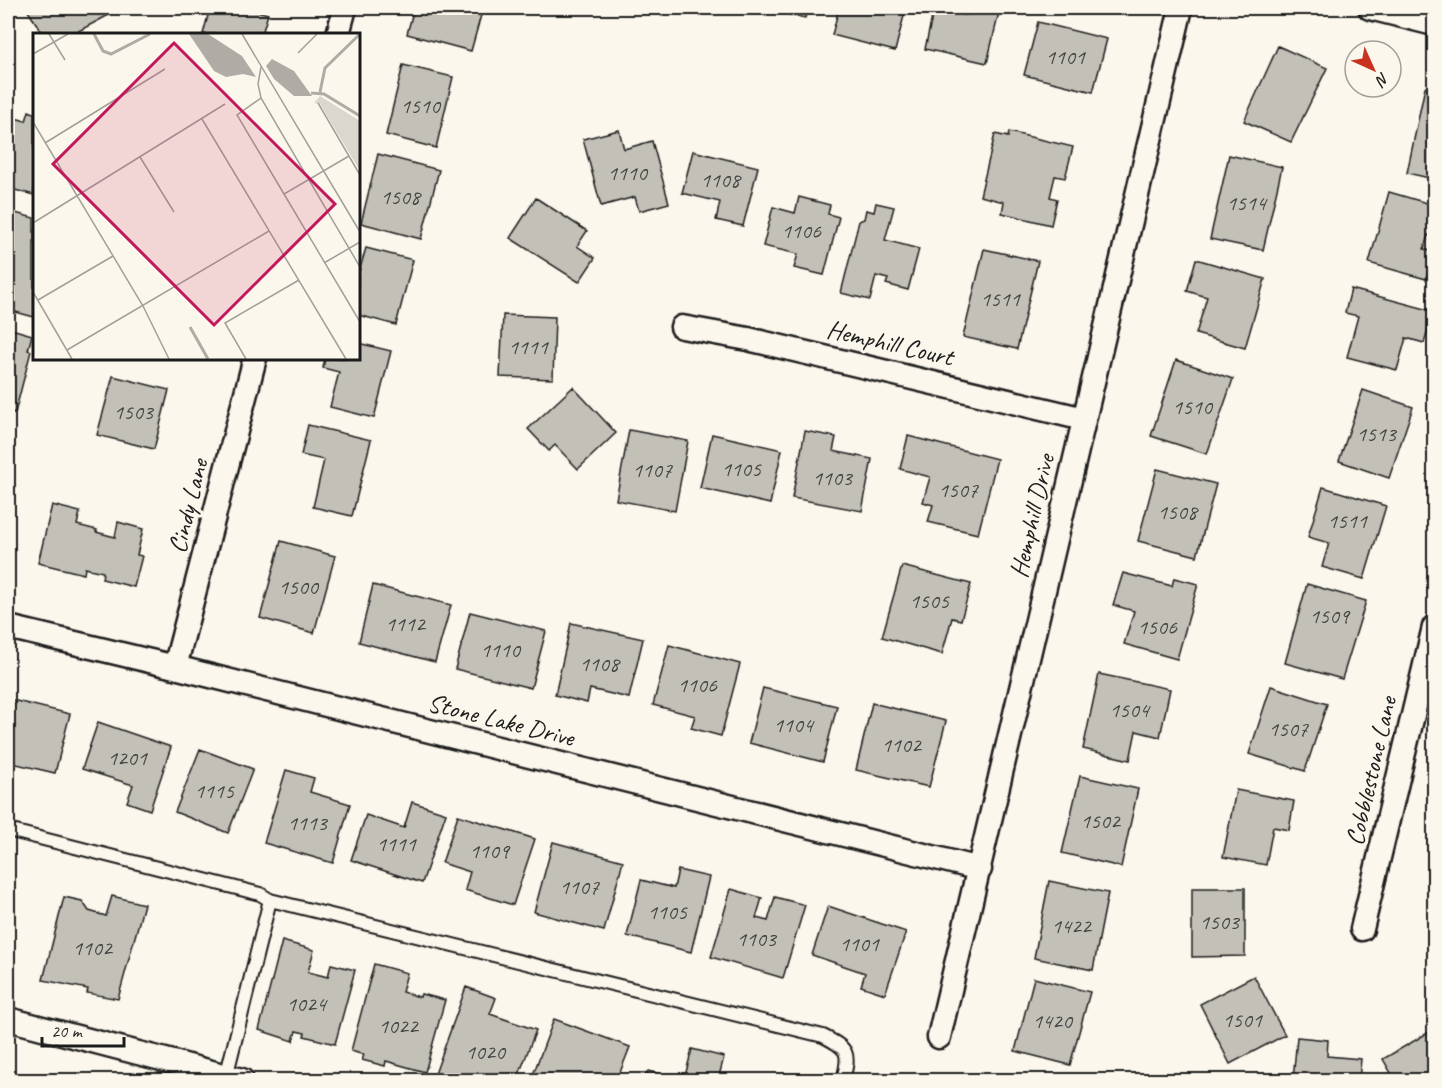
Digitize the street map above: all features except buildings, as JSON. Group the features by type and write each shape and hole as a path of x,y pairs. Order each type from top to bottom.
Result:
{"street":[{"path":"338,33 345,8"},
{"name":"Hemphill Drive","path":"939,1036 1181,8"},
{"path":"1370,8 1434,24"},
{"name":"Hemphill Court","path":"682,327 748,339 1084,418"},
{"name":"Cindy Lane","path":"175,667 254,360"},
{"name":"Stone Lake Drive","path":"8,627 980,869"},
{"name":"Cobblestone Lane","path":"1362,929 1434,627"},
{"path":"8,1019 231,1079"}],"lane":[{"path":"8,830 260,894 270,900 824,1036 846,1051 848,1060 843,1080"},
{"path":"231,1079 270,900"}]}
